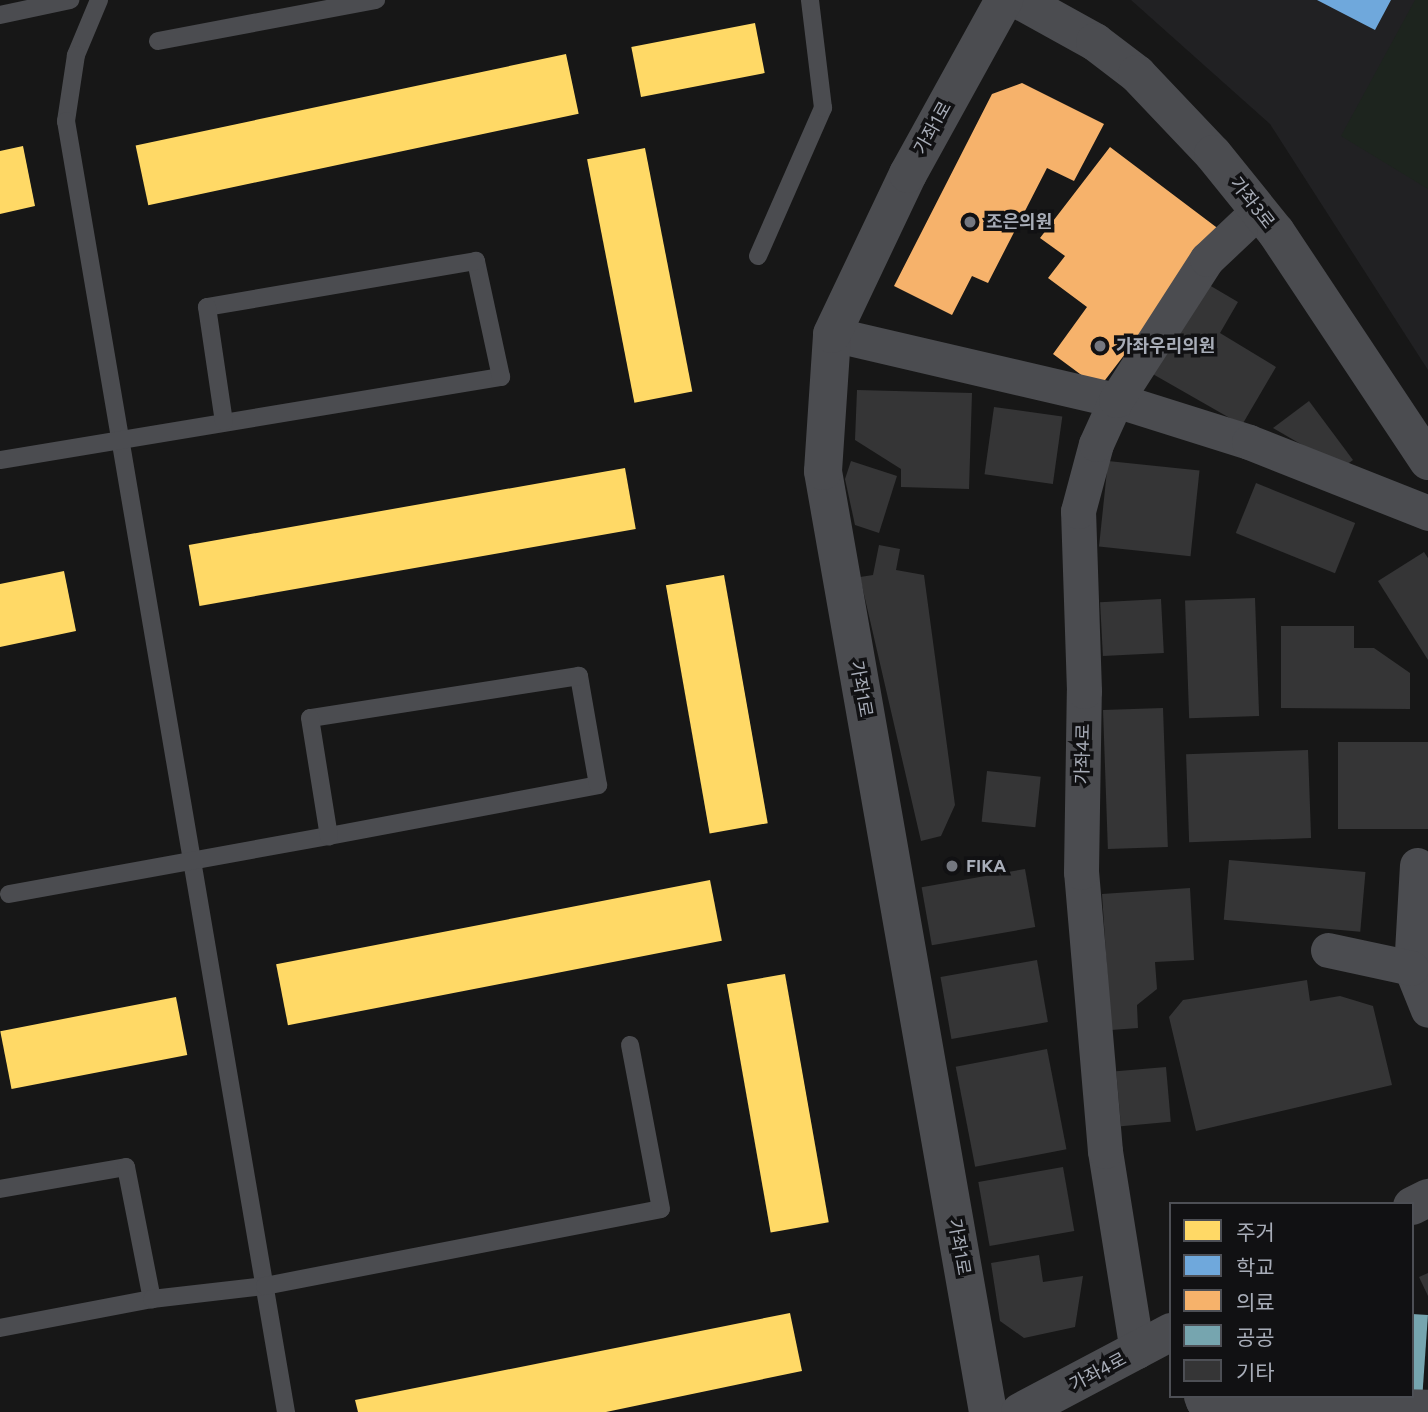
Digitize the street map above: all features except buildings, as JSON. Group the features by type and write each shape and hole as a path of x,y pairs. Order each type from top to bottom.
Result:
{"street":[{"name":"가좌1로","path":"988,1412 823,471 832,334 908,174 1004,0"},
{"name":"가좌3로","path":"1019,0 1095,42 1137,74 1205,144 1259,210 1428,461"},
{"name":"가좌4로","path":"1020,1412 1162,1338 1105,1151 1081,872 1084,691 1078,510 1096,444 1116,400 1207,259 1259,210"},
{"path":"832,334 1116,400 1249,442 1428,513"},
{"path":"1417,865 1411,968 1428,1010"},
{"path":"1328,950 1411,968"},
{"path":"1202,1398 1203,1401 1428,1407"}],"lane":[{"path":"0,15 70,0"},
{"path":"99,0 76,55 66,121 286,1412"},
{"path":"158,41 376,0"},
{"path":"758,256 823,108 810,0"},
{"path":"0,460 501,377 476,261 207,307 224,422"},
{"path":"9,894 329,836 597,785 579,676 310,718 329,836"},
{"path":"0,1328 152,1299 265,1286 661,1209 630,1045"},
{"path":"0,1189 126,1167 152,1299"}],"shaded area":[{"path":"1131,0 1428,0 1428,370 1270,124"},
{"path":"1415,0 1428,0 1428,189 1341,136"}],"place":[{"name":"조은의원","path":"970,222"},
{"name":"가좌우리의원","path":"1100,346"},
{"name":"FIKA","path":"952,866"}]}
